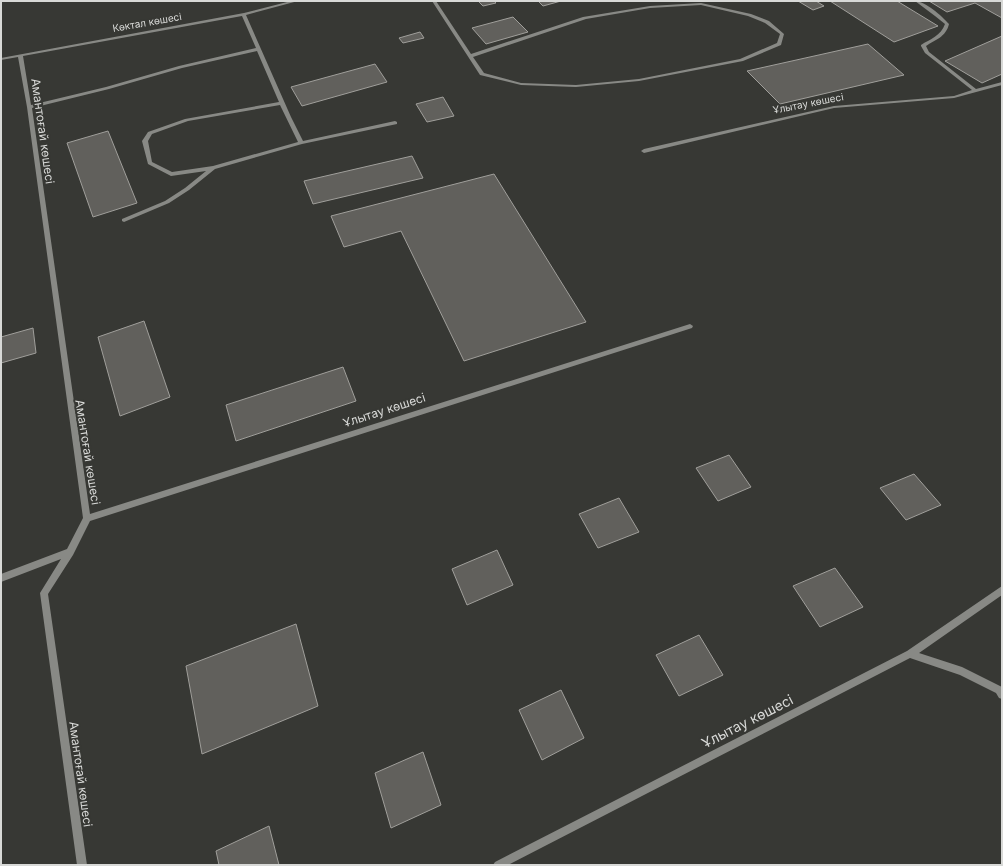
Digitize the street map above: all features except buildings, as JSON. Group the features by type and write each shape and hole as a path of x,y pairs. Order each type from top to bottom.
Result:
{"street":[{"name":"Көктал көшесі","path":"1,59 244,14 296,1"},
{"path":"434,1 470,56 482,74 521,84 576,86 639,80 741,60 779,44 782,34 767,22 749,14 701,4 650,7 585,18 470,56"},
{"path":"917,1 947,24 942,35 923,46 927,52 976,91"},
{"path":"244,14 282,103 301,143"},
{"path":"29,107 107,88 181,66 259,49"},
{"name":"Амантоғай көшесі","path":"20,55 29,107 87,518 70,552 44,593 82,865"},
{"name":"Ұлытау көшесі","path":"644,152 834,107 954,97 1002,83"},
{"path":"282,103 187,120 150,133 145,141 150,163 171,174 213,168 301,143 395,123"},
{"path":"124,220 167,202 187,189 213,168"},
{"name":"Ұлытау көшесі","path":"87,518 690,326"},
{"path":"1,578 70,552"},
{"name":"Ұлытау көшесі","path":"498,865 910,654 1002,590"},
{"path":"910,654 962,671 999,690 1002,695"}]}
